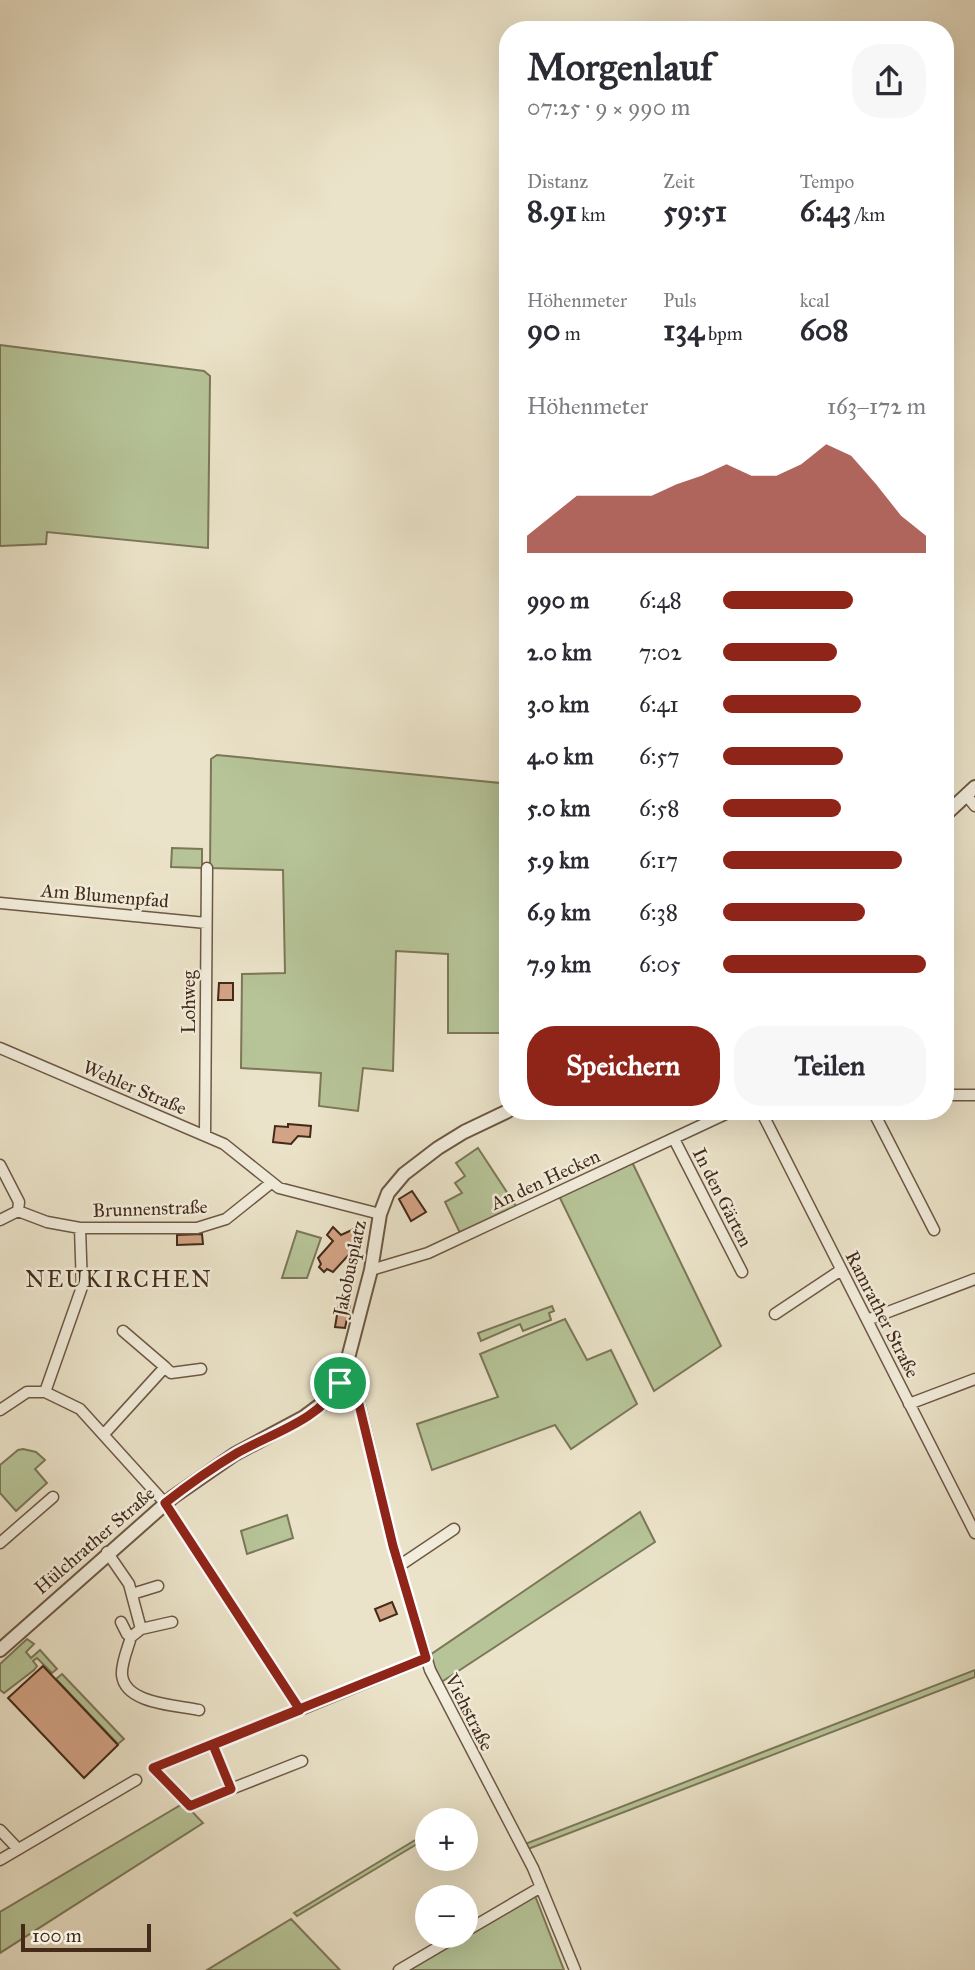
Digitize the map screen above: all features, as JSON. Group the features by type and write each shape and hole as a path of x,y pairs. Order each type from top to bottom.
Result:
{"street":[{"path":"954,807 971,791 975,806"},
{"name":"Lohweg","path":"205,1136 207,868"},
{"name":"Am Blumenpfad","path":"0,903 206,923"},
{"name":"Wehler Straße","path":"0,1048 205,1136 230,1148 252,1166"},
{"path":"954,1095 975,1095"},
{"path":"380,1214 392,1188 414,1166 451,1139 499,1115"},
{"name":"An den Hecken","path":"371,1270 428,1253 713,1120"},
{"name":"Ramrather Straße","path":"766,1120 975,1533"},
{"path":"878,1120 934,1230"},
{"name":"In den Gärten","path":"674,1139 742,1272"},
{"path":"0,1165 19,1202 18,1211 0,1220"},
{"name":"Jakobusplatz","path":"252,1166 271,1183 305,1195 380,1214 371,1270 340,1383"},
{"name":"Brunnenstraße","path":"18,1211 47,1222 80,1228 180,1229 212,1225 229,1217 271,1183"},
{"path":"45,1392 82,1287 80,1228"},
{"path":"775,1314 841,1270"},
{"path":"867,1321 975,1279"},
{"path":"123,1331 130,1334 171,1373 201,1369"},
{"path":"104,1434 164,1367"},
{"path":"909,1404 975,1379"},
{"name":"Hülchrather Straße","path":"0,1648 165,1503 226,1460 312,1412 331,1397 340,1383"},
{"name":"Viehstraße","path":"340,1383 351,1388 357,1396 399,1566 426,1658 445,1702 541,1887 575,1970"},
{"path":"0,1410 27,1392 45,1392 78,1407 165,1503 300,1710"},
{"path":"0,1543 53,1497"},
{"path":"399,1566 454,1528"},
{"path":"107,1552 129,1584 141,1629"},
{"path":"132,1594 158,1586"},
{"path":"121,1622 131,1637"},
{"path":"172,1622 141,1629 131,1637 122,1671 124,1681 129,1690 140,1697 199,1710"},
{"path":"302,1761 190,1806 153,1768 426,1658"},
{"path":"213,1745 231,1789"},
{"path":"0,1860 136,1780"},
{"path":"0,1830 18,1849"},
{"path":"478,1924 541,1887"},
{"path":"399,1970 413,1966 439,1948"}],"green space":[{"path":"0,345 204,371 210,376 208,548 47,532 46,544 0,546"},
{"path":"217,755 499,783 499,1033 448,1033 448,954 396,951 393,1071 363,1068 358,1111 319,1106 321,1073 241,1068 242,974 285,973 283,870 210,868 211,759"},
{"path":"172,848 202,849 202,868 171,867"},
{"path":"478,1148 516,1206 460,1233 445,1202 462,1193 455,1183 465,1176 456,1163"},
{"path":"632,1162 721,1346 654,1391 559,1196"},
{"path":"297,1231 321,1238 307,1278 282,1278"},
{"path":"552,1306 554,1311 549,1313 551,1320 523,1331 520,1324 481,1341 478,1333"},
{"path":"565,1319 587,1360 611,1350 637,1404 571,1449 555,1425 432,1470 417,1424 498,1397 480,1354"},
{"path":"23,1449 36,1452 45,1460 35,1469 47,1483 16,1511 0,1493 0,1465"},
{"path":"640,1512 655,1542 440,1683 430,1655"},
{"path":"287,1515 293,1538 247,1554 241,1531"},
{"path":"27,1639 34,1644 26,1652 31,1658 40,1650 57,1669 52,1673 37,1658 33,1661 37,1666 34,1670 4,1693 0,1690 0,1664"},
{"path":"975,1670 975,1677 528,1849 525,1844"},
{"path":"62,1674 124,1739 118,1744 56,1679"},
{"path":"184,1803 203,1823 0,1953 0,1912"},
{"path":"415,1840 415,1845 297,1916 294,1913"},
{"path":"532,1888 564,1970 394,1970 432,1948 478,1948 478,1927"},
{"path":"291,1919 340,1970 207,1970"}],"building":[{"path":"219,983 233,983 233,1000 218,1000"},
{"path":"288,1124 311,1126 310,1137 298,1136 291,1144 273,1142 275,1126 288,1127"},
{"path":"412,1191 426,1212 411,1221 399,1199"},
{"path":"333,1227 341,1235 354,1229 359,1235 355,1248 333,1272 327,1269 324,1272 319,1267 321,1264 318,1258 333,1241 327,1235"},
{"path":"202,1234 203,1244 177,1245 177,1235"},
{"path":"339,1303 350,1305 345,1328 335,1327"},
{"path":"392,1602 397,1614 380,1621 375,1609"},
{"path":"43,1666 118,1745 84,1778 8,1698"}],"district":[{"name":"NEUKIRCHEN","path":"119,1279"}],"route":[{"path":"340,1383 331,1397 312,1412 226,1460 165,1503 300,1710 213,1745 231,1789 190,1806 153,1768 213,1745 426,1658 393,1546 357,1396 351,1388 340,1383"}]}
